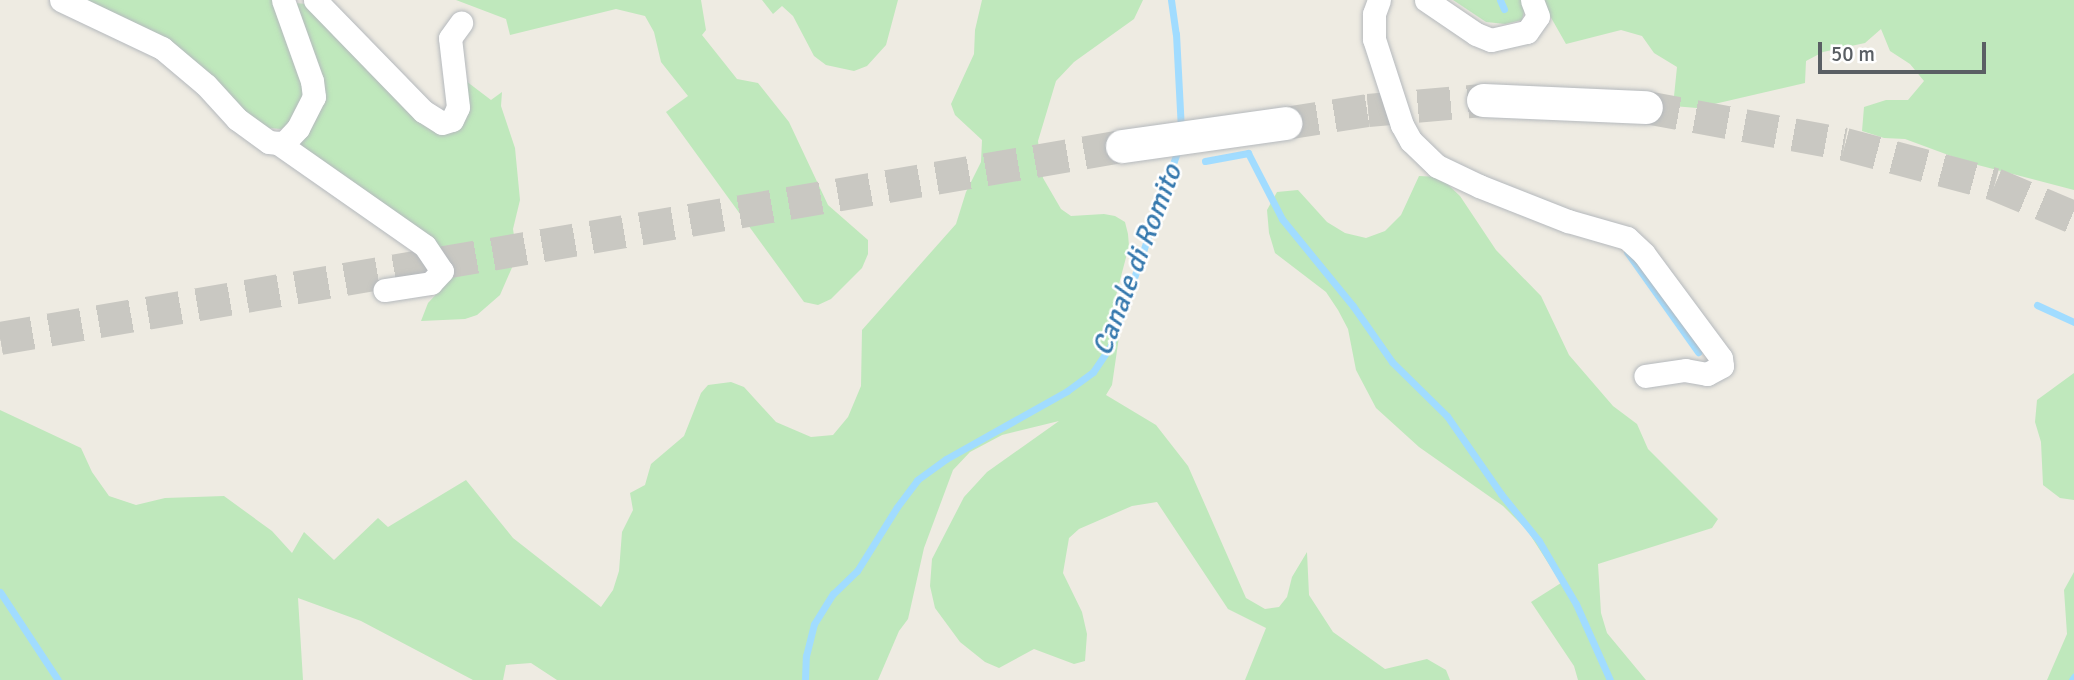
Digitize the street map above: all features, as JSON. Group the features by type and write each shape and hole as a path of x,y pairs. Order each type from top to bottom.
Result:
{"main road":[{"path":"1483,100 1646,107"},
{"path":"1122,146 1285,123"}],"street":[{"path":"61,0 162,48 206,85 237,119 269,142 278,144 425,246 442,271 431,283 385,290"},
{"path":"278,144 285,142 298,128 314,97 312,81 283,0"},
{"path":"315,0 423,111 442,123 452,120 458,107 450,38 461,23"},
{"path":"1379,0 1374,15 1374,40 1402,125 1411,141 1437,166 1479,186 1568,220 1627,238 1644,254 1721,358 1722,366 1707,374 1685,370 1645,376"},
{"path":"1426,0 1476,34 1491,40 1527,32 1538,16 1532,0"}],"green space":[{"path":"72,0 273,0 307,93 288,125 281,129 256,127 220,88"},
{"path":"456,0 701,0 706,30 702,35 737,79 758,83 789,122 828,205 868,240 868,254 862,268 831,299 818,305 804,302 666,112 688,96 661,62 654,32 645,16 616,9 510,35 506,19"},
{"path":"762,0 898,0 886,45 867,66 854,71 826,65 814,56 793,16 782,6 773,14"},
{"path":"982,0 1143,0 1134,19 1074,62 1056,81 1038,141 1043,178 1061,209 1071,216 1104,214 1125,222 1129,246 1113,307 1120,330 1112,385 1106,395 1156,425 1188,466 1246,598 1265,609 1279,607 1287,597 1292,577 1307,552 1309,595 1333,632 1385,669 1427,659 1446,670 1450,680 1245,680 1266,628 1228,609 1157,502 1132,506 1079,529 1069,538 1063,573 1082,612 1087,634 1085,661 1074,664 1034,649 999,668 985,662 960,642 935,608 930,586 932,559 964,497 987,472 1059,421 1002,435 970,452 953,470 924,548 908,619 899,631 878,680 557,680 531,663 506,665 503,680 473,680 361,621 298,598 303,680 0,680 0,410 81,448 92,472 109,496 136,505 165,498 224,496 272,531 292,553 304,532 334,560 378,518 388,527 466,480 513,538 601,607 613,590 619,571 622,532 633,510 630,493 645,485 651,464 684,436 701,393 708,385 731,382 744,387 776,422 811,437 833,435 848,417 861,386 862,330 956,224 966,192 981,162 982,140 955,115 951,104 974,54 975,30"},
{"path":"1453,0 1521,0 1525,8 1522,20 1505,24 1486,22"},
{"path":"1541,0 2074,0 2074,190 1970,163 1905,139 1884,138 1862,131 1864,107 1886,100 1908,100 1924,81 1910,64 1890,51 1881,29 1865,43 1823,52 1806,61 1805,83 1697,108 1673,106 1677,67 1654,53 1642,36 1621,30 1566,44"},
{"path":"295,3 306,4 442,130 466,81 491,100 502,92 501,106 515,148 520,200 513,229 517,256 500,295 477,315 465,319 421,321 428,303 442,288 446,275 301,152 299,141 317,115"},
{"path":"1419,176 1440,177 1460,196 1496,250 1541,296 1569,355 1613,406 1637,424 1648,449 1718,519 1712,528 1598,564 1601,613 1607,633 1646,680 1578,680 1574,666 1531,602 1561,583 1527,530 1503,506 1419,447 1376,408 1356,370 1348,329 1338,310 1326,292 1275,253 1269,233 1267,210 1277,192 1298,190 1327,222 1345,233 1366,238 1385,231 1401,215"},
{"path":"2074,373 2074,500 2060,498 2043,485 2041,442 2035,422 2037,400"},
{"path":"2074,572 2074,680 2047,680 2067,634 2064,590"}],"waterway":[{"name":"Canale di Romito","path":"1171,0 1176,34 1181,130"},
{"path":"1500,0 1504,9"},
{"name":"Canale di Romito","path":"805,680 806,656 814,624 833,594 857,571 917,480 946,459 1067,391 1093,372 1111,345 1178,149"},
{"path":"1205,161 1248,153 1282,219 1353,306 1392,362 1447,416 1501,494 1539,541 1576,604 1610,680"},
{"path":"1627,252 1698,352"},
{"path":"2037,305 2074,322"},
{"path":"0,592 58,680"}],"tunnel":[{"path":"1285,123 1368,110 1483,100"},
{"path":"1646,107 1845,144 1995,184 2074,217"},
{"path":"0,338 1122,146"}]}
